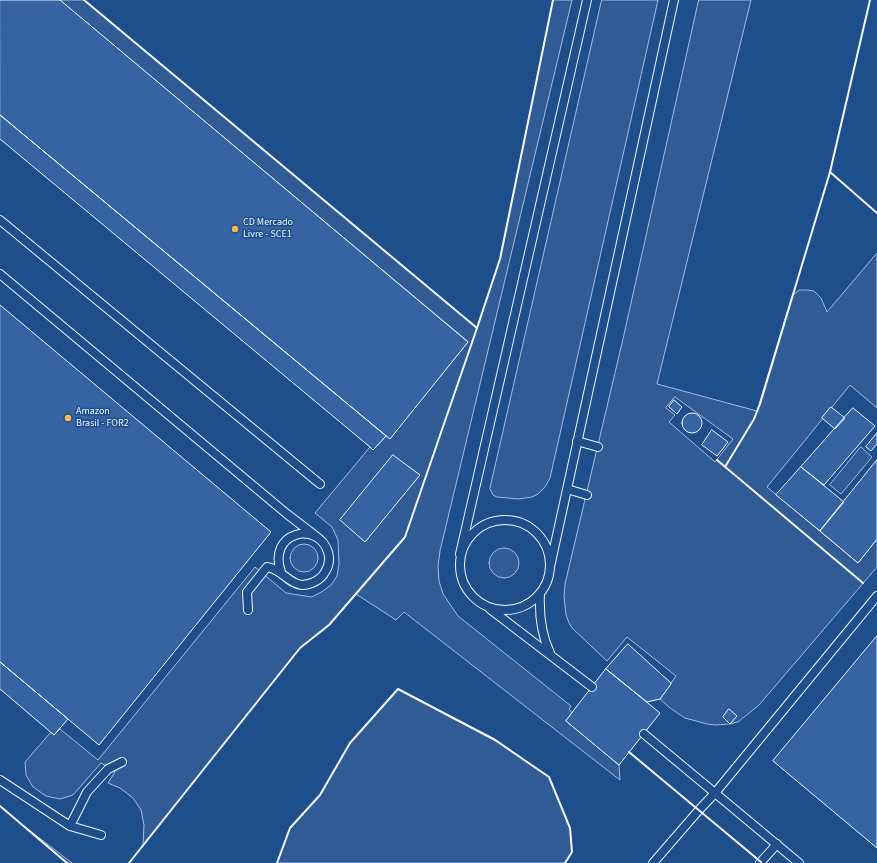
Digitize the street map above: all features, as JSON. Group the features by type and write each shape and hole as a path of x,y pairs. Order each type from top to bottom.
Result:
{"lane":[{"path":"587,0 460,554 460,570 464,584 473,597 592,687"},
{"path":"486,606 501,610 515,608 528,603 540,593 547,581 674,0"},
{"path":"0,220 320,484"},
{"path":"0,274 287,514 317,537 323,543 329,558 325,574 319,580 303,585 286,579 278,564 280,547 286,540 293,536 310,534 317,537"},
{"path":"577,441 598,447"},
{"path":"567,489 587,495"},
{"path":"460,554 466,540 477,529 491,522 505,520 519,522 532,529 542,539 548,552 550,567"},
{"path":"248,610 247,592 267,567 274,568 281,572"},
{"path":"540,593 539,613 541,626 545,643 552,656"},
{"path":"653,863 699,810 716,793 877,596"},
{"path":"644,734 799,863"},
{"path":"70,826 87,792 108,768 122,762"},
{"path":"1,779 70,826 101,835"},
{"path":"760,863 777,844"}],"shaded area":[{"path":"60,0 84,0 477,328 500,259 553,0 572,0 440,551 438,566 439,581 443,594 458,616 571,706 569,709 572,713 566,721 619,765 620,780 404,612 396,620 356,594 329,625 300,648 143,845 144,825 141,810 133,798 120,788 108,783 115,772 101,763 73,795 60,799 46,796 33,787 26,775 25,762 51,732 54,735 60,729 98,760 255,567 286,593 312,597 331,585 337,576 339,564 338,540 332,527 315,513 370,447 373,450 386,436 390,438 468,342"},
{"path":"602,0 658,0 550,478 545,487 538,494 532,497 518,499 497,497 493,495 490,489"},
{"path":"699,0 751,0 657,384 757,411 792,296 799,290 814,291 821,298 827,312 877,253 877,408 850,385 767,487 858,563 877,539 877,567 759,705 738,722 716,725 685,718 660,699 676,676 627,637 607,661 572,628 566,615 564,597 565,584 623,339","holes":["675,397 733,439 715,462 669,422 675,415 666,408"]},
{"path":"861,447 872,457 841,494 830,485"},
{"path":"304,544 314,548 318,558 314,568 304,572 294,568 290,558 294,548"},
{"path":"504,548 515,552 519,563 515,574 504,578 493,574 489,563 493,552"},
{"path":"398,689 495,739 549,777 570,828 572,852 565,863 277,863 290,828 320,795 350,743"},
{"path":"29,830 72,863 67,863"}],"building":[{"name":"CD Mercado Livre - SCE1","path":"0,0 60,0 468,342 390,439 0,115"},
{"path":"0,115 386,436 373,450 0,139"},
{"name":"Amazon Brasil - FOR2","path":"0,305 271,532 99,745 0,662"},
{"path":"674,400 682,407 677,414 669,407"},
{"path":"831,407 845,418 835,429 822,418"},
{"path":"853,408 875,426 824,485 801,467"},
{"path":"692,413 699,416 702,423 699,430 692,433 685,430 682,423 685,416"},
{"path":"712,430 728,442 717,456 702,445"},
{"path":"877,433 877,444 871,451 866,447"},
{"path":"393,455 420,475 365,542 340,520"},
{"path":"877,460 877,539 858,563 820,531"},
{"path":"801,467 844,502 820,531 776,495"},
{"path":"877,636 877,848 773,761"},
{"path":"628,644 671,683 660,699 647,702 606,669"},
{"path":"0,662 68,719 54,735 0,689"},
{"path":"606,669 660,713 619,765 566,721"},
{"path":"729,709 737,716 730,724 723,717"}],"wall":[{"path":"84,0 477,328 405,537 329,625 300,648 129,863"},
{"path":"477,328 500,259 553,0"},
{"path":"870,0 830,172 877,213"},
{"path":"725,467 754,419 760,404 830,172"},
{"path":"717,460 863,583"},
{"path":"277,863 290,828 320,795 350,743 398,689 495,740 549,777 570,828 572,852 565,863"},
{"path":"629,752 761,862"},
{"path":"0,806 67,863"}],"place":[{"name":"CD Mercado Livre - SCE1","path":"235,229"},
{"name":"Amazon Brasil - FOR2","path":"68,418"}]}
